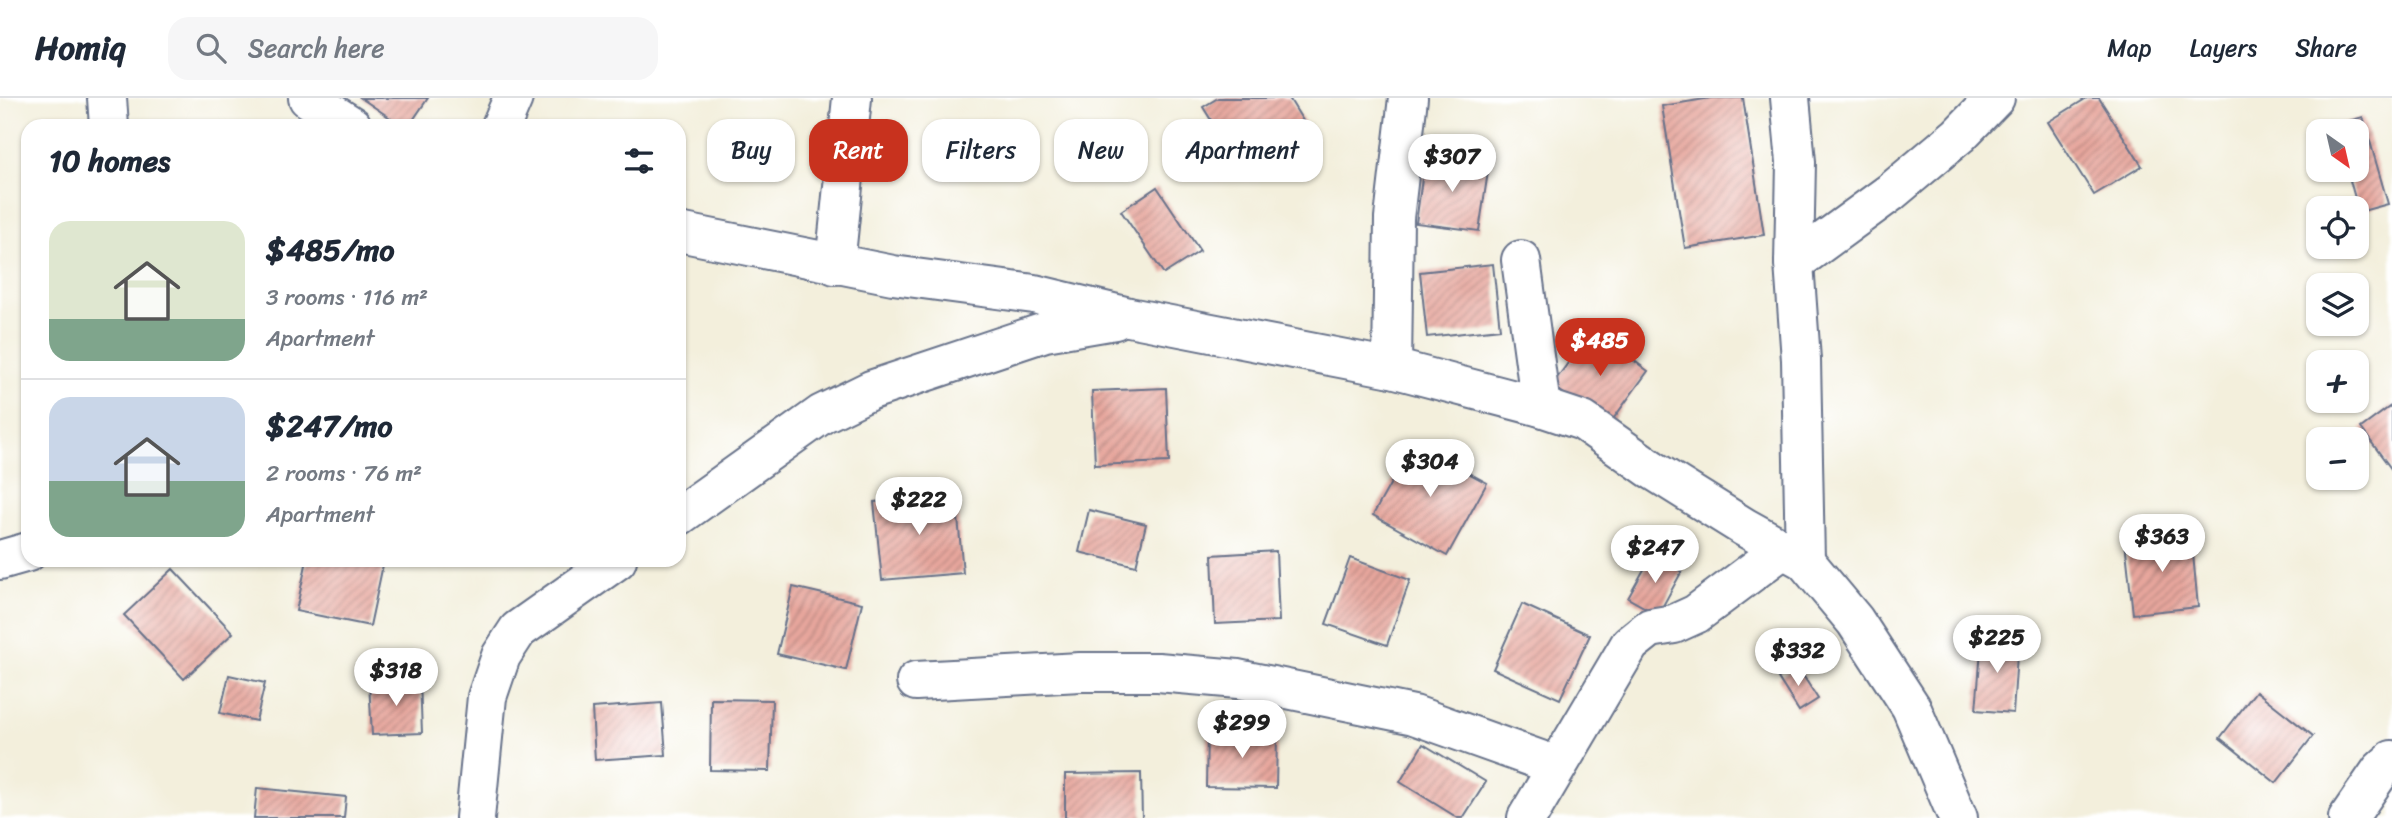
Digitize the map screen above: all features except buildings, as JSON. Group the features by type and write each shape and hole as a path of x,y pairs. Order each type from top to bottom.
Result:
{"street":[{"path":"107,98 108,119"},
{"path":"308,98 341,119"},
{"path":"504,119 513,98"},
{"path":"835,265 852,98"},
{"path":"1392,368 1394,218 1408,98"},
{"path":"1790,98 1796,162 1794,263 1801,360 1794,555"},
{"path":"1794,263 1891,192 1959,135 1995,98"},
{"path":"686,233 835,265 1034,294 1129,317 1392,368 1541,407 1583,421 1651,469 1794,555 1854,621 1911,707 1958,818"},
{"path":"1521,260 1541,407"},
{"path":"686,511 821,414 871,390 1045,332 1129,317"},
{"path":"0,560 21,554"},
{"path":"1527,818 1630,644 1650,628 1674,624 1696,614 1794,555"},
{"path":"475,818 487,697 501,656 518,630 607,567"},
{"path":"916,681 1080,672 1158,672 1238,679 1414,715 1557,766"},
{"path":"2348,818 2381,770 2392,760"},
{"path":"2355,818 2392,800"}]}
